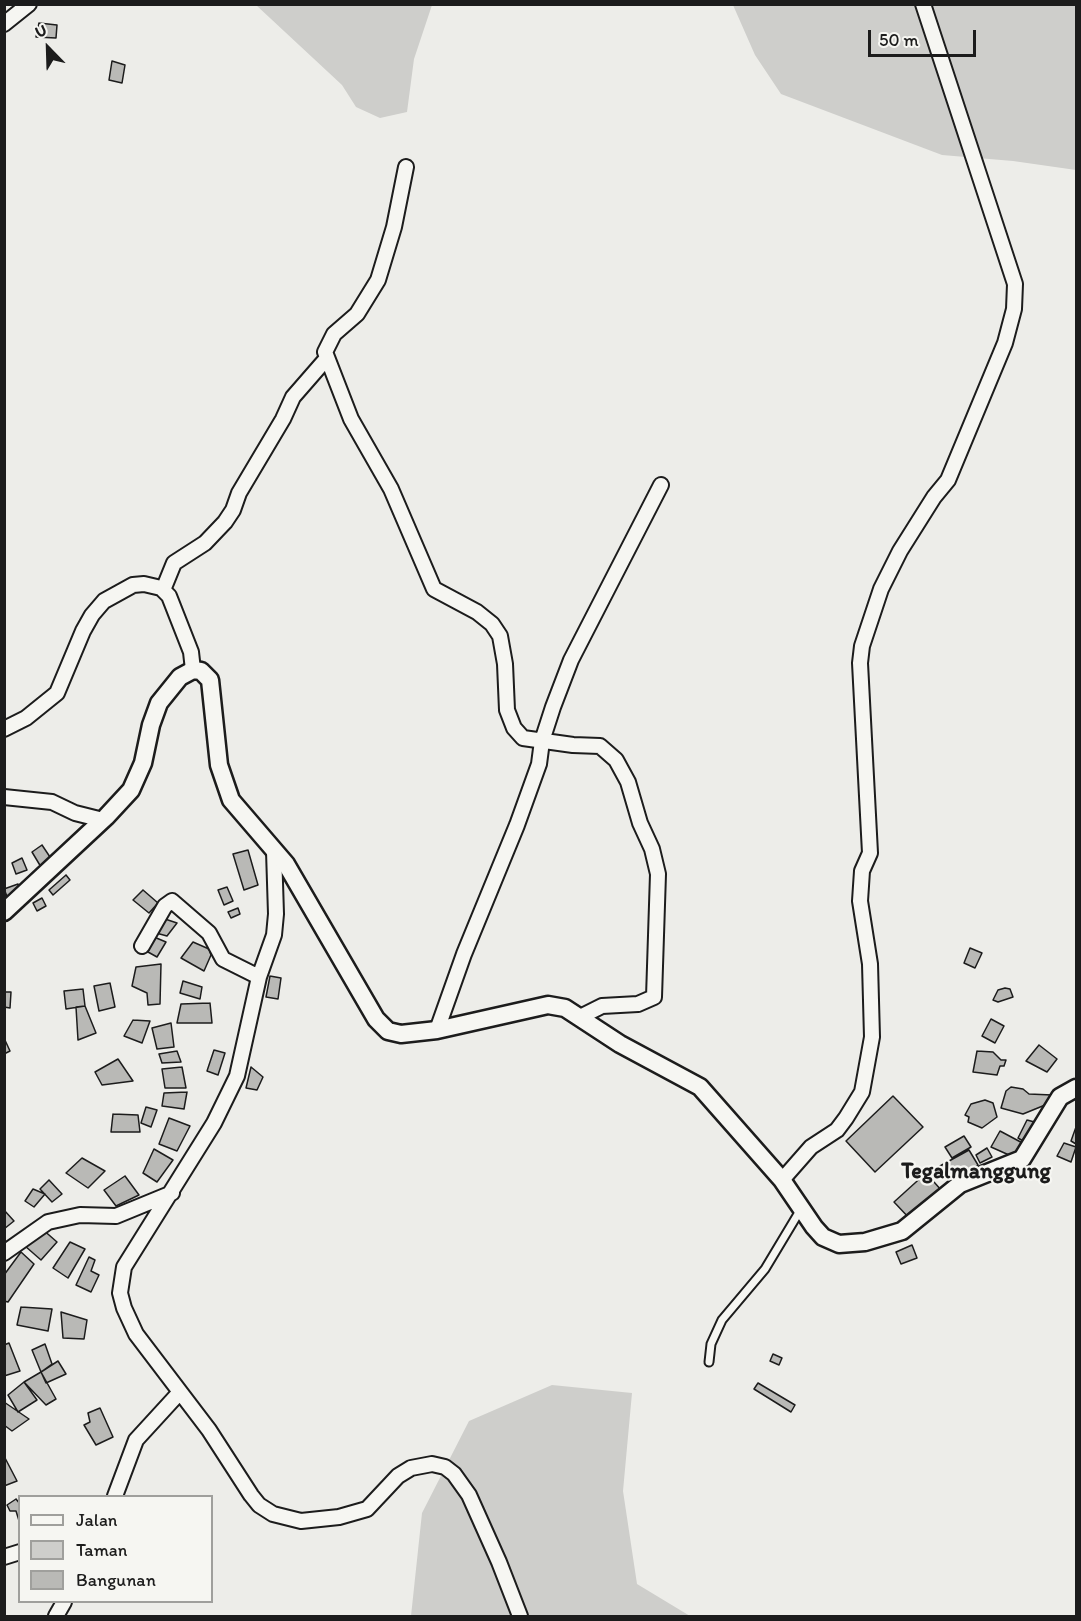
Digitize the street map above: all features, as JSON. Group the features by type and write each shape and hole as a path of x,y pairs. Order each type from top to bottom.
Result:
{"street":[{"path":"4,24 29,4"},
{"path":"782,1180 811,1147 837,1130 846,1118 862,1092 872,1037 870,964 860,901 862,871 870,853 860,672 862,646 881,589 900,551 934,497 948,480 1005,343 1015,302 1014,284 923,4"},
{"path":"406,167 394,226 378,280 357,314 334,334 324,352 351,419 391,489 434,589 477,612 492,624 500,636 507,710 514,728 523,738 600,746 616,760 628,782 640,823 652,849 658,874 654,997 638,1004 602,1006 580,1017"},
{"path":"163,590 174,563 205,543 233,510 239,492 283,419 293,397 327,358"},
{"path":"437,1030 464,954 517,825 539,764 542,741 571,660 661,485"},
{"path":"4,729 26,718 57,693 83,631 104,601 133,585 144,584 163,590 169,596 191,652 193,670"},
{"path":"4,912 103,820 138,779 144,763 151,724 159,703 180,676 193,670 206,674 210,680 224,783 231,800 286,864 376,1019 388,1031 401,1034 437,1030 548,1005 565,1008 629,1049 700,1087 782,1180 823,1237 839,1244 866,1242 902,1231 960,1184 1022,1159 1060,1097 1074,1092"},
{"path":"4,797 52,802 75,813 103,820"},
{"path":"274,851 276,914 274,935 259,977 237,1076 214,1123 124,1267 120,1293 124,1308 136,1334 260,1505 287,1519 301,1521 339,1517 367,1509 392,1481 411,1468 432,1464 445,1467 454,1474 469,1495 499,1562 520,1617"},
{"path":"142,946 165,906 172,901 209,933 223,959 259,977"},
{"path":"4,1253 48,1222 80,1215 116,1216 171,1193"},
{"path":"116,1495 136,1440 180,1392"},
{"path":"57,1617 64,1603"}],"lane":[{"path":"709,1362 711,1344 722,1320 765,1269 801,1209"}],"green space":[{"path":"256,5 432,5 414,59 407,112 380,118 356,107 342,85"},
{"path":"733,5 1076,5 1076,170 1013,161 942,155 781,94 755,55"},
{"path":"552,1385 632,1393 623,1491 637,1584 690,1616 411,1616 422,1513 469,1421"}],"building":[{"path":"39,23 57,25 56,38 36,37"},
{"path":"112,61 125,65 122,83 109,80"},
{"path":"42,845 52,860 41,867 32,852"},
{"path":"248,850 258,885 244,890 233,854"},
{"path":"22,858 27,870 16,874 12,863"},
{"path":"66,875 70,880 53,895 49,890"},
{"path":"18,884 22,896 9,901 4,889"},
{"path":"227,887 233,901 224,905 218,890"},
{"path":"143,890 158,903 149,913 133,900"},
{"path":"42,898 46,906 37,911 33,903"},
{"path":"238,908 240,914 231,918 228,912"},
{"path":"165,919 177,923 167,936 156,933"},
{"path":"154,937 166,942 157,957 148,952"},
{"path":"193,942 209,949 211,955 204,971 181,958"},
{"path":"970,948 982,953 975,968 964,963"},
{"path":"161,964 160,1004 148,1005 147,993 132,986 136,967"},
{"path":"270,976 281,978 278,999 266,997"},
{"path":"183,981 202,987 200,999 180,993"},
{"path":"110,983 115,1007 99,1011 94,986"},
{"path":"83,989 85,1006 66,1009 64,991"},
{"path":"1010,989 1013,997 998,1002 993,1000 998,990"},
{"path":"4,992 11,992 10,1008 4,1007"},
{"path":"210,1003 212,1023 177,1023 181,1004"},
{"path":"85,1006 96,1033 78,1040 76,1007"},
{"path":"991,1019 1004,1026 995,1043 982,1036"},
{"path":"133,1020 150,1021 142,1043 124,1036"},
{"path":"171,1023 174,1047 157,1049 152,1028"},
{"path":"4,1038 10,1051 4,1054"},
{"path":"1039,1045 1057,1059 1047,1072 1026,1061"},
{"path":"214,1050 225,1053 218,1075 207,1071"},
{"path":"177,1051 181,1062 162,1063 159,1054"},
{"path":"977,1051 993,1052 1001,1060 1006,1060 1004,1066 1000,1066 997,1075 973,1072"},
{"path":"118,1059 133,1081 102,1085 95,1072"},
{"path":"182,1067 186,1088 165,1088 162,1069"},
{"path":"251,1067 263,1077 257,1090 246,1088"},
{"path":"1011,1087 1023,1089 1029,1094 1052,1095 1050,1103 1023,1114 1001,1108 1006,1091"},
{"path":"187,1092 184,1109 162,1106 164,1093"},
{"path":"893,1096 923,1127 875,1172 846,1141"},
{"path":"985,1100 993,1103 997,1117 982,1128 968,1122 969,1117 965,1115 971,1104"},
{"path":"146,1107 157,1110 151,1127 141,1123"},
{"path":"113,1114 138,1115 140,1132 111,1132"},
{"path":"169,1118 190,1126 177,1151 159,1144"},
{"path":"1027,1120 1042,1124 1030,1145 1018,1138"},
{"path":"1076,1127 1076,1144 1071,1141"},
{"path":"1000,1131 1030,1147 1018,1159 991,1147"},
{"path":"964,1136 971,1147 952,1158 945,1147"},
{"path":"1064,1143 1076,1147 1071,1162 1057,1156"},
{"path":"987,1148 992,1157 980,1163 976,1155"},
{"path":"154,1149 173,1160 157,1182 143,1173"},
{"path":"969,1150 978,1165 965,1178 961,1175 949,1181 940,1166"},
{"path":"82,1158 105,1171 88,1188 66,1173"},
{"path":"926,1173 942,1191 911,1220 894,1202"},
{"path":"125,1176 139,1195 116,1206 104,1190"},
{"path":"49,1180 62,1194 52,1202 40,1189"},
{"path":"33,1189 45,1194 34,1207 25,1201"},
{"path":"4,1210 14,1221 4,1229"},
{"path":"41,1228 57,1242 41,1260 25,1246"},
{"path":"70,1242 85,1249 68,1278 53,1268"},
{"path":"912,1245 917,1258 901,1264 896,1252"},
{"path":"21,1252 34,1264 8,1302 4,1301 4,1275"},
{"path":"89,1257 95,1260 91,1271 99,1275 91,1292 76,1285"},
{"path":"21,1307 52,1309 48,1331 17,1325"},
{"path":"61,1312 87,1320 84,1339 63,1338"},
{"path":"9,1343 20,1371 4,1376 4,1345"},
{"path":"45,1344 52,1364 41,1372 32,1350"},
{"path":"773,1354 782,1358 779,1365 770,1361"},
{"path":"58,1361 66,1374 46,1383 41,1372"},
{"path":"41,1372 56,1399 46,1405 24,1382"},
{"path":"24,1382 37,1400 18,1412 8,1395"},
{"path":"758,1383 795,1405 791,1412 754,1389"},
{"path":"4,1402 29,1419 12,1431 4,1425"},
{"path":"100,1408 113,1437 96,1445 84,1425 90,1422 88,1413"},
{"path":"4,1456 17,1481 4,1486"},
{"path":"16,1499 18,1518 16,1511 10,1511 7,1505"}],"district":[{"name":"Tegalmanggung","path":"976,1172"}]}
